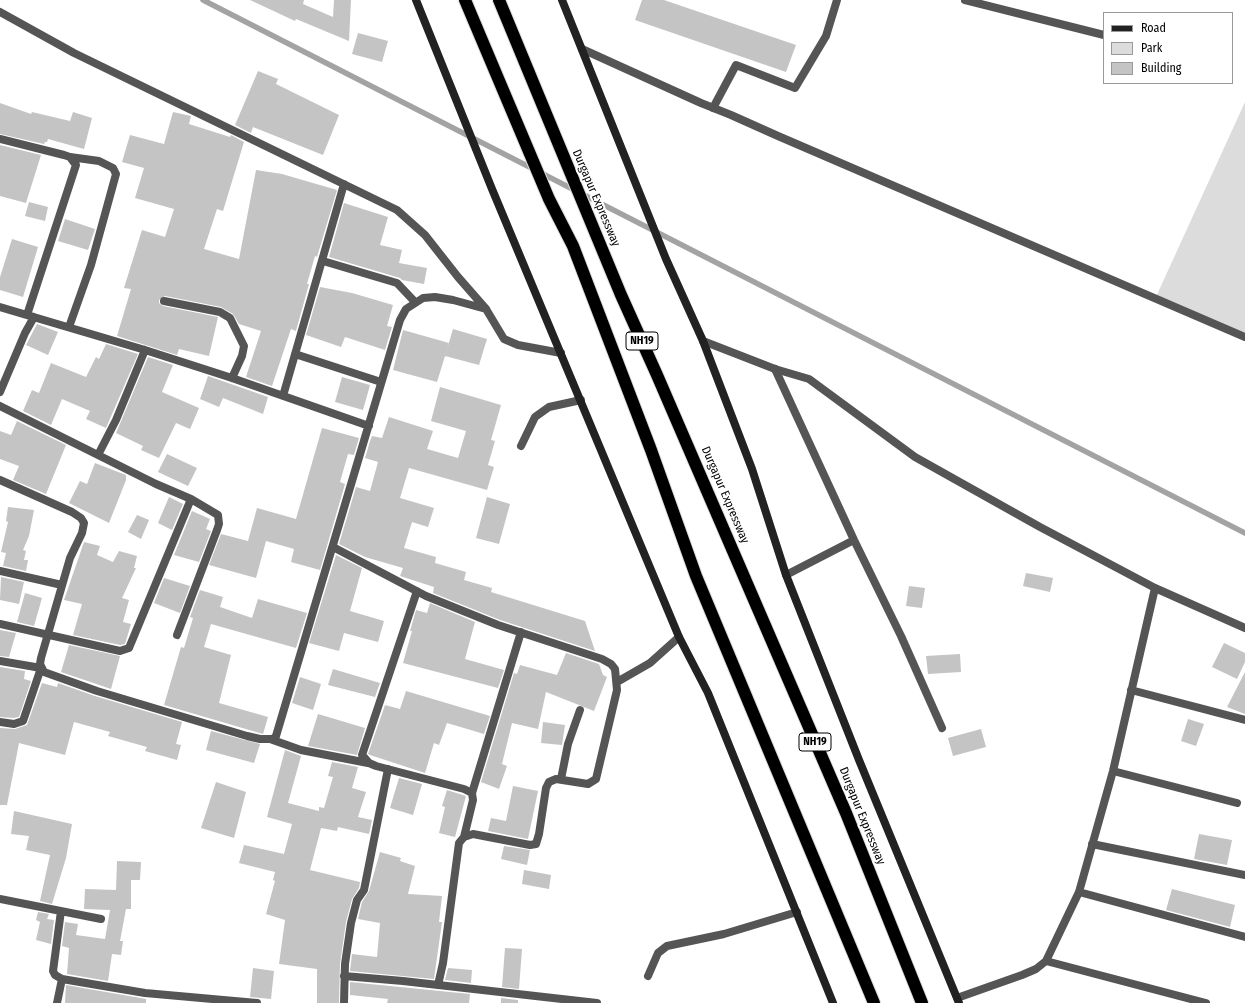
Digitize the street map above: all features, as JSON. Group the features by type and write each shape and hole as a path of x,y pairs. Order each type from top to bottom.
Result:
{"highway":[{"name":"NH19","path":"465,0 549,199 573,246 593,303 651,450 696,576 874,1003"},
{"name":"Durgapur Expressway","path":"499,0 621,295 846,812 922,1003"}],"street":[{"path":"416,0 492,188 679,637 708,692 833,1003"},
{"path":"562,0 628,160 666,259 703,341 752,469 786,575 862,767 958,1000 1036,969 1046,961 1079,892 1113,770 1155,588"},
{"path":"713,108 736,65 795,88 826,36 837,0"},
{"path":"965,0 1103,35"},
{"path":"0,12 74,53 397,210 413,222 425,235 458,277 486,308 500,334 508,342 561,353"},
{"path":"582,49 713,108 1245,337"},
{"path":"0,139 70,157 99,161 113,168 116,174 91,265 69,327"},
{"path":"1,387 31,316 74,173 76,165 70,157"},
{"path":"283,396 344,184"},
{"path":"323,261 397,283 415,302"},
{"path":"270,739 276,736 400,320 406,309 423,298 435,297 486,308"},
{"path":"164,301 220,312 230,318 244,346 242,356 232,378"},
{"path":"0,308 145,350 232,378 369,426"},
{"path":"703,341 775,369 809,379 915,457 1040,527 1155,588 1245,628"},
{"path":"98,455 116,420 145,350"},
{"path":"295,354 381,382"},
{"path":"775,369 854,540 901,636 942,728"},
{"path":"520,446 534,417 548,407 581,400"},
{"path":"0,406 191,499 218,515 219,524 177,636"},
{"path":"0,480 72,512 84,522 82,533 73,552 62,585 40,664 41,668 23,721 14,724 0,722"},
{"path":"0,624 120,650 129,648 191,499"},
{"path":"786,575 854,540"},
{"path":"333,547 417,591 521,632 606,660 615,669 617,682 596,779 588,784 561,779 552,780 546,788 540,834 536,844 530,845 478,835 464,837"},
{"path":"0,571 62,585"},
{"path":"369,763 362,756 364,745 417,591"},
{"path":"438,985 444,955 458,848 464,837 473,800 472,793 521,632"},
{"path":"617,682 650,663 679,637"},
{"path":"0,661 41,668 46,674 91,689 247,736 270,739 301,750 369,763 472,793"},
{"path":"1131,690 1245,720"},
{"path":"561,779 568,744 580,710"},
{"path":"344,1003 344,976 351,923 357,900 364,890 388,769"},
{"path":"1113,770 1237,803"},
{"path":"1092,844 1245,875"},
{"path":"1079,892 1245,937"},
{"path":"0,899 101,919"},
{"path":"60,911 53,971 62,979 145,992 257,1003"},
{"path":"648,976 658,953 667,946 724,934 797,912"},
{"path":"1046,961 1206,1003"},
{"path":"344,976 597,1003"},
{"path":"57,1003 62,979"}],"green space":[{"path":"1245,102 1245,339 1155,299"}],"building":[{"path":"250,0 304,0 303,4 333,17 334,0 351,0 349,41 296,19 295,21"},
{"path":"642,0 664,0 796,45 786,72 635,20"},
{"path":"358,33 388,41 382,62 352,54"},
{"path":"258,71 278,79 276,84 339,115 323,155 253,127 251,133 235,125"},
{"path":"0,103 31,114 32,112 70,121 73,112 92,118 84,149 48,139 44,144 0,134"},
{"path":"173,112 191,116 189,124 230,137 231,135 244,142 223,211 217,209 204,249 239,259 256,170 282,174 337,190 317,257 315,256 296,331 291,329 272,386 246,377 261,331 239,324 233,314 221,307 165,296 159,300 159,303 163,306 218,317 209,356 179,349 177,355 117,336 131,289 124,288 142,230 165,237 174,209 135,198 144,168 122,162 130,135 164,144"},
{"path":"0,145 41,155 26,203 0,196"},
{"path":"29,202 48,207 45,221 25,216"},
{"path":"344,203 388,217 380,245 402,250 399,263 427,268 424,284 402,280 400,278 329,257"},
{"path":"65,219 95,229 88,250 58,241"},
{"path":"12,239 38,247 23,297 0,290 0,277"},
{"path":"320,287 352,293 393,305 387,326 392,327 385,350 345,337 341,347 306,335"},
{"path":"37,324 58,332 48,355 26,345"},
{"path":"453,329 487,339 479,365 445,356"},
{"path":"403,330 449,343 437,382 393,370"},
{"path":"106,344 138,354 106,428 86,419 90,411 62,399 51,425 23,411 32,390 39,393 51,363 86,377 96,357 99,359"},
{"path":"148,357 173,365 162,392 199,408 190,429 176,423 159,458 141,450 143,446 116,433"},
{"path":"208,376 268,397 263,414 223,398 219,407 200,399"},
{"path":"342,377 370,385 363,410 335,402"},
{"path":"440,387 501,405 491,440 495,441 488,465 494,467 487,490 409,468 400,498 434,508 428,527 412,522 404,548 436,557 435,563 466,572 464,580 492,588 491,592 585,621 595,651 500,620 433,593 434,587 400,576 403,568 365,557 339,544 356,487 370,491 378,462 365,458 372,436 382,438 389,417 433,431 427,449 458,458 466,431 431,421"},
{"path":"17,421 66,445 46,494 13,480 19,466 0,459 0,431 11,435"},
{"path":"322,428 359,438 354,455 348,454 340,482 345,484 320,570 291,562 294,549 266,541 256,578 209,565 221,534 248,541 257,508 296,519"},
{"path":"167,454 197,468 188,486 158,472"},
{"path":"95,463 126,475 126,480 109,523 69,503 80,481 87,484"},
{"path":"169,497 183,504 172,530 158,523"},
{"path":"487,497 510,504 499,544 476,538"},
{"path":"8,507 34,510 29,536 23,550 26,551 24,560 28,560 26,571 3,566 6,553 1,552 8,522 6,521"},
{"path":"192,511 210,519 206,529 211,531 199,562 174,555"},
{"path":"137,515 149,520 141,539 128,532"},
{"path":"84,542 100,546 97,555 113,562 119,551 137,556 134,568 136,568 122,598 129,600 123,622 131,624 125,644 120,645 73,635 82,604 64,600"},
{"path":"336,555 362,568 350,611 384,621 378,642 344,633 339,651 309,643"},
{"path":"1026,573 1053,578 1050,592 1023,586"},
{"path":"1,577 24,582 19,604 0,600"},
{"path":"164,578 190,586 180,613 154,603"},
{"path":"909,586 925,588 922,608 906,606"},
{"path":"200,590 223,597 220,607 252,618 258,599 307,613 296,648 211,624 204,647 231,655 219,703 268,717 263,734 164,705 181,647 184,648 193,618 190,617"},
{"path":"25,593 42,598 34,626 17,622"},
{"path":"430,603 475,622 465,659 504,670 498,688 403,663 416,610 427,613"},
{"path":"0,630 16,633 9,657 0,656"},
{"path":"1224,643 1245,653 1245,662 1237,679 1212,667"},
{"path":"69,645 120,656 111,689 61,672"},
{"path":"566,653 599,664 603,675 607,677 594,711 546,692 538,729 512,723 502,764 507,766 499,789 481,782 514,673 517,674 520,665 557,675"},
{"path":"960,654 961,672 928,674 926,656"},
{"path":"0,667 25,671 24,679 31,681 19,717 0,717"},
{"path":"333,669 380,683 375,697 328,685"},
{"path":"1245,672 1245,714 1227,707"},
{"path":"300,677 321,684 313,710 292,703"},
{"path":"42,683 57,687 58,683 95,696 182,722 176,744 181,745 177,760 145,751 147,747 108,736 110,732 74,722 65,755 19,743 7,805 0,805 0,728 15,729 27,725"},
{"path":"406,691 490,716 484,734 447,723 439,745 434,743 425,773 368,754 385,705 400,709"},
{"path":"318,714 365,728 357,755 308,746"},
{"path":"1188,719 1204,724 1196,746 1181,741"},
{"path":"543,722 565,725 562,745 541,743"},
{"path":"981,729 986,747 953,756 948,738"},
{"path":"211,731 260,744 254,763 206,750"},
{"path":"285,750 301,756 288,803 319,811 319,807 324,808 333,777 328,776 332,762 358,767 352,788 366,792 358,817 372,820 369,834 338,827 337,831 321,828 310,870 360,882 359,888 352,899 346,922 340,964 339,1003 317,1003 317,969 279,964 285,920 266,914 275,881 273,880 275,872 239,863 244,845 284,854 292,824 267,817"},
{"path":"399,778 422,784 413,815 390,808"},
{"path":"216,782 246,792 234,838 201,828"},
{"path":"513,786 538,791 528,839 488,831 491,818 506,821"},
{"path":"447,790 466,796 455,837 439,833 445,807 442,806"},
{"path":"14,811 72,824 66,858 52,904 40,901 50,855 26,850 29,836 11,834"},
{"path":"1199,834 1232,840 1227,865 1194,859"},
{"path":"504,846 530,850 527,865 501,859"},
{"path":"380,852 401,858 400,861 415,866 408,894 442,896 439,922 442,922 434,979 350,971 352,954 377,957 380,923 358,919 362,902 369,891"},
{"path":"117,861 141,862 140,880 131,880 131,909 126,909 120,941 123,941 121,955 112,954 108,981 67,974 69,948 62,946 65,922 78,924 76,935 105,939 110,910 84,909 85,889 116,890"},
{"path":"524,870 551,875 549,889 522,884"},
{"path":"1172,889 1235,905 1230,927 1166,910"},
{"path":"38,912 49,914 47,919 54,920 51,944 36,940 40,922 36,920"},
{"path":"505,948 522,949 519,989 502,987"},
{"path":"253,968 274,971 271,999 250,997"},
{"path":"448,968 472,970 471,983 445,980"},
{"path":"350,982 470,994 469,1003 387,1003 388,999 350,995"},
{"path":"66,985 146,999 146,1003 65,1003"},
{"path":"501,998 518,1000 518,1003 501,1003"}],"waterway":[{"path":"203,0 1245,533"}]}
